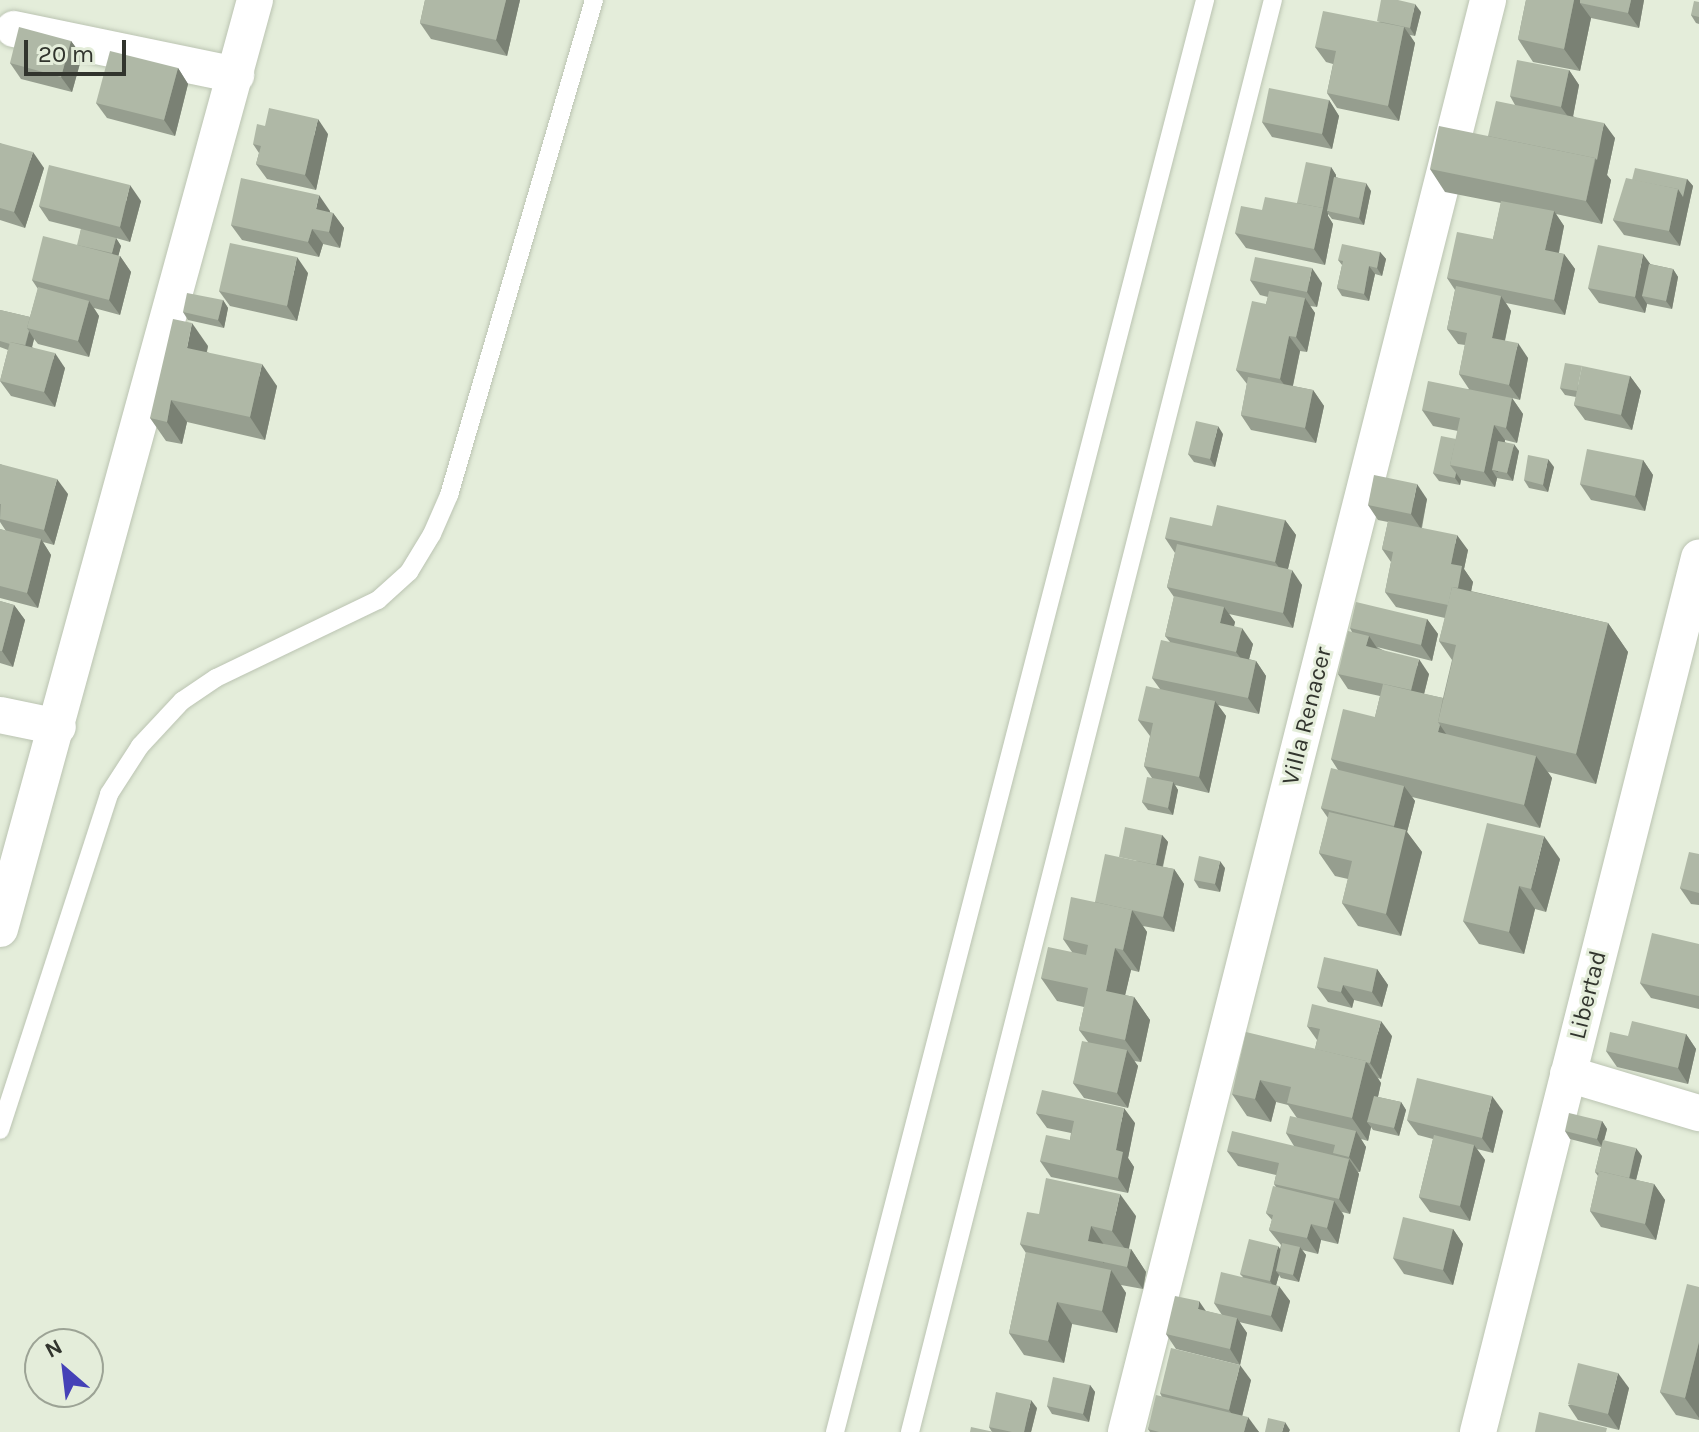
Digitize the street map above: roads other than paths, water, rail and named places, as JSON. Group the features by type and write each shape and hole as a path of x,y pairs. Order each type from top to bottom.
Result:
{"street":[{"path":"0,929 58,727 255,0"},
{"name":"Villa Renacer","path":"1126,1432 1488,0"},
{"path":"14,29 236,75"},
{"name":"Libertad","path":"1478,1432 1699,558"},
{"path":"0,715 58,727"},
{"path":"1568,1074 1699,1113"}],"lane":[{"path":"0,1130 109,794 140,746 182,701 216,678 378,600 409,572 432,534 449,495 594,0"},
{"path":"835,1432 1205,0"},
{"path":"910,1432 1273,0"}]}
